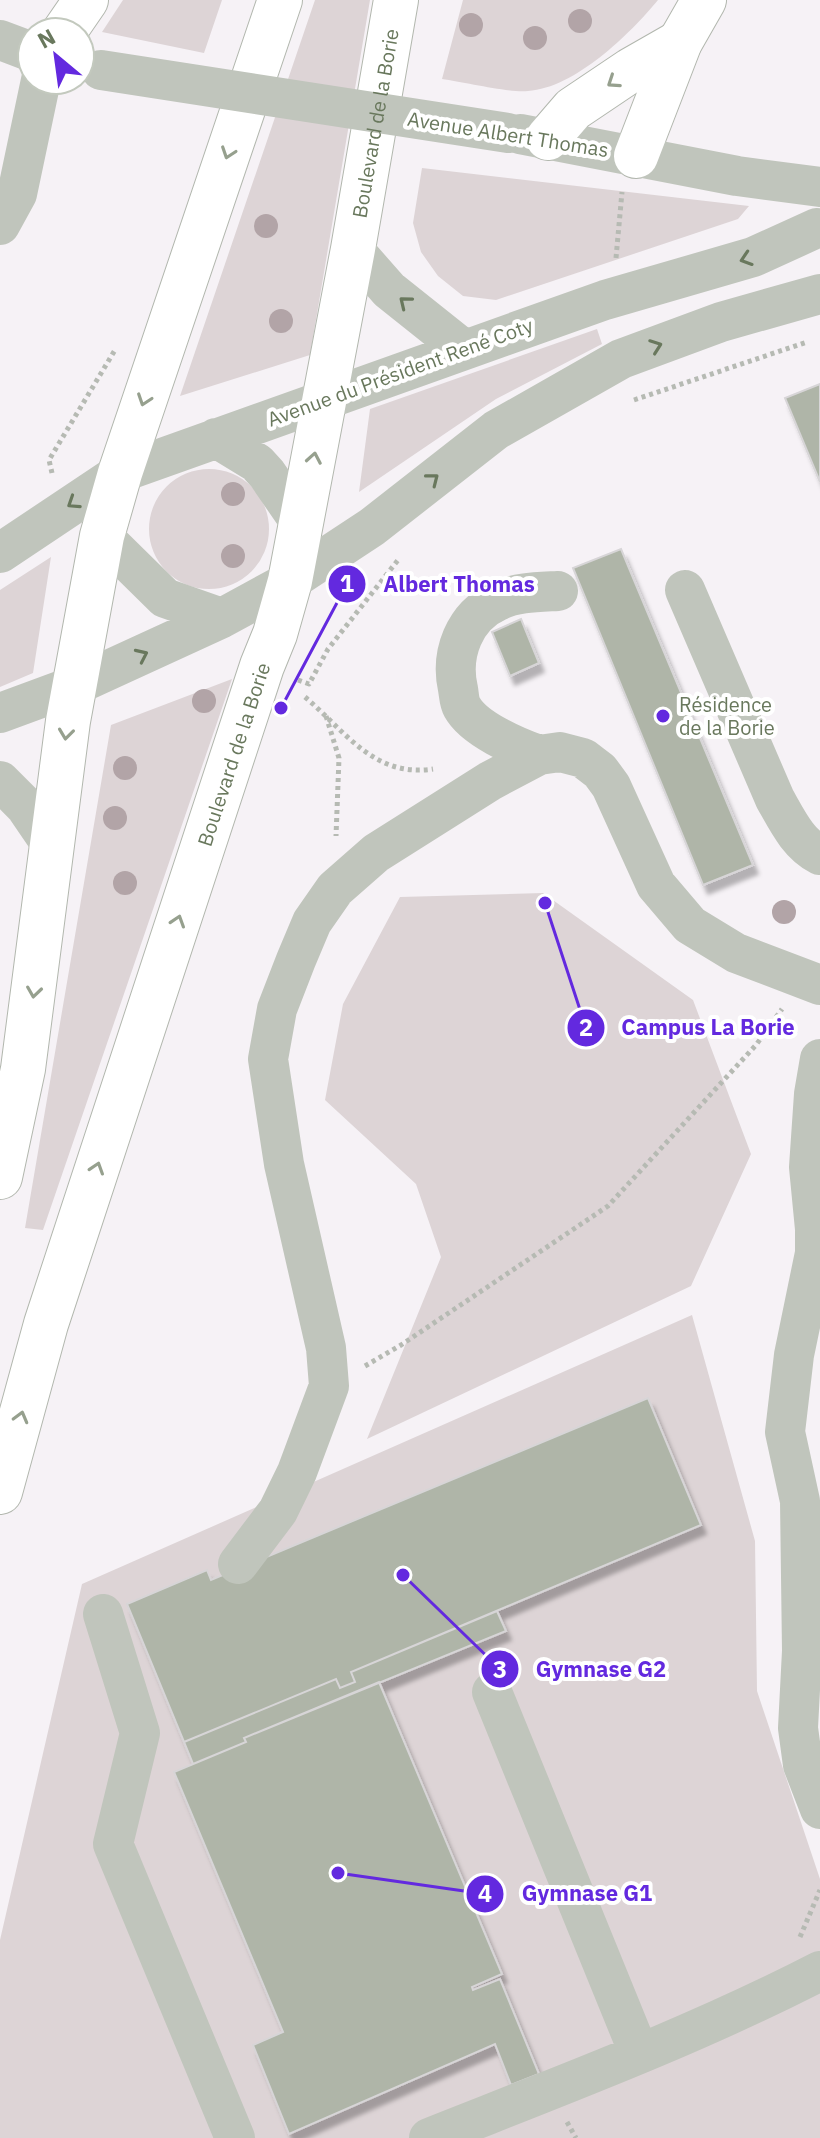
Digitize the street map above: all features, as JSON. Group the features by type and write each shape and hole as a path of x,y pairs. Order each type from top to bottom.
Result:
{"main road":[{"path":"0,1177 23,1069 68,721 102,536 120,473 280,0"},
{"name":"Boulevard de la Borie","path":"0,1492 46,1324 290,581 396,0"},
{"path":"368,150 415,0"},
{"path":"630,170 680,42 704,0"},
{"path":"528,136 680,42"}],"street":[{"name":"Avenue Albert Thomas","path":"96,69 528,136 630,170 737,176 819,209"},
{"path":"0,225 17,194 38,96"},
{"name":"Avenue du Président René Coty","path":"0,553 120,473 605,300 753,257 819,209"},
{"path":"0,713 76,685 222,618 290,581 372,527 496,430 621,359 721,322 819,294 819,209"},
{"path":"353,249 389,290 463,349"},
{"path":"216,438 257,463 302,525"},
{"path":"269,650 372,527"},
{"path":"102,536 165,598 222,618"},
{"path":"685,590 775,799 792,829 811,850 820,855"},
{"path":"539,755 487,731 462,707 455,675 457,650 465,628 498,600 558,591"},
{"path":"238,1564 278,1511 297,1472 329,1386 326,1348 284,1164 268,1059 277,1009 291,972 312,922 335,889 376,853 490,781 539,755 560,752 583,758 600,771 611,786 656,885 690,925 736,953 812,982"},
{"path":"0,781 25,806 53,847"},
{"path":"820,1059 814,1094 809,1167 815,1253 794,1355 785,1432 800,1515 802,1651 798,1728 803,1765 820,1809"},
{"path":"103,1614 140,1733 113,1844 235,2138"},
{"path":"492,1692 639,2053"},
{"path":"429,2138 639,2053 771,1996 820,1971"}],"path":[{"path":"615,267 630,170"},
{"path":"623,406 820,337"},
{"path":"269,650 309,684 328,649 394,564 406,554"},
{"path":"305,697 363,751 386,766 422,771 468,764 490,781"},
{"path":"326,715 339,758 335,889"},
{"path":"329,1386 401,1345 608,1206 812,982"}],"shaded area":[{"path":"123,0 222,0 204,53 102,32"},
{"path":"315,0 370,0 310,355 180,396"},
{"path":"463,0 658,0 617,43 582,70 546,88 520,91 442,79"},
{"path":"422,168 749,206 738,219 496,300 463,296 438,276 421,252 413,223"},
{"path":"597,329 602,344 496,399 359,492 370,409"},
{"path":"209,469 232,473 252,486 265,506 269,529 265,552 252,572 232,585 209,589 186,585 166,572 153,552 149,529 153,506 166,486 186,473"},
{"path":"51,557 33,673 0,687 0,590"},
{"path":"232,679 43,1230 25,1228 111,725"},
{"path":"543,893 693,1000 751,1154 691,1286 367,1439 441,1257 416,1184 325,1100 343,1004 400,897"},
{"path":"692,1315 755,1541 757,1691 820,1879 820,2138 0,2138 0,1940 82,1584"}],"building":[{"path":"820,384 820,482 785,398"},
{"name":"Résidence de la Borie","path":"621,549 753,865 703,885 573,568"},
{"path":"521,619 539,663 510,676 492,632"},
{"path":"648,1398 701,1525 351,1672 355,1682 340,1688 336,1679 184,1742 127,1604 207,1570 211,1580"},
{"path":"497,1611 506,1631 244,1738 246,1742 193,1764 184,1742 336,1679 340,1688 355,1682 351,1672"},
{"path":"379,1682 502,1974 472,1987 473,1990 500,1979 539,2074 511,2085 495,2044 289,2134 253,2045 283,2032 174,1772 246,1742 244,1738"}],"place":[{"name":"Albert Thomas","path":"281,708"},
{"name":"Résidence de la Borie","path":"663,716"},
{"name":"Campus La Borie","path":"545,903"},
{"name":"Gymnase G2","path":"403,1575"},
{"name":"Gymnase G1","path":"338,1873"}]}
